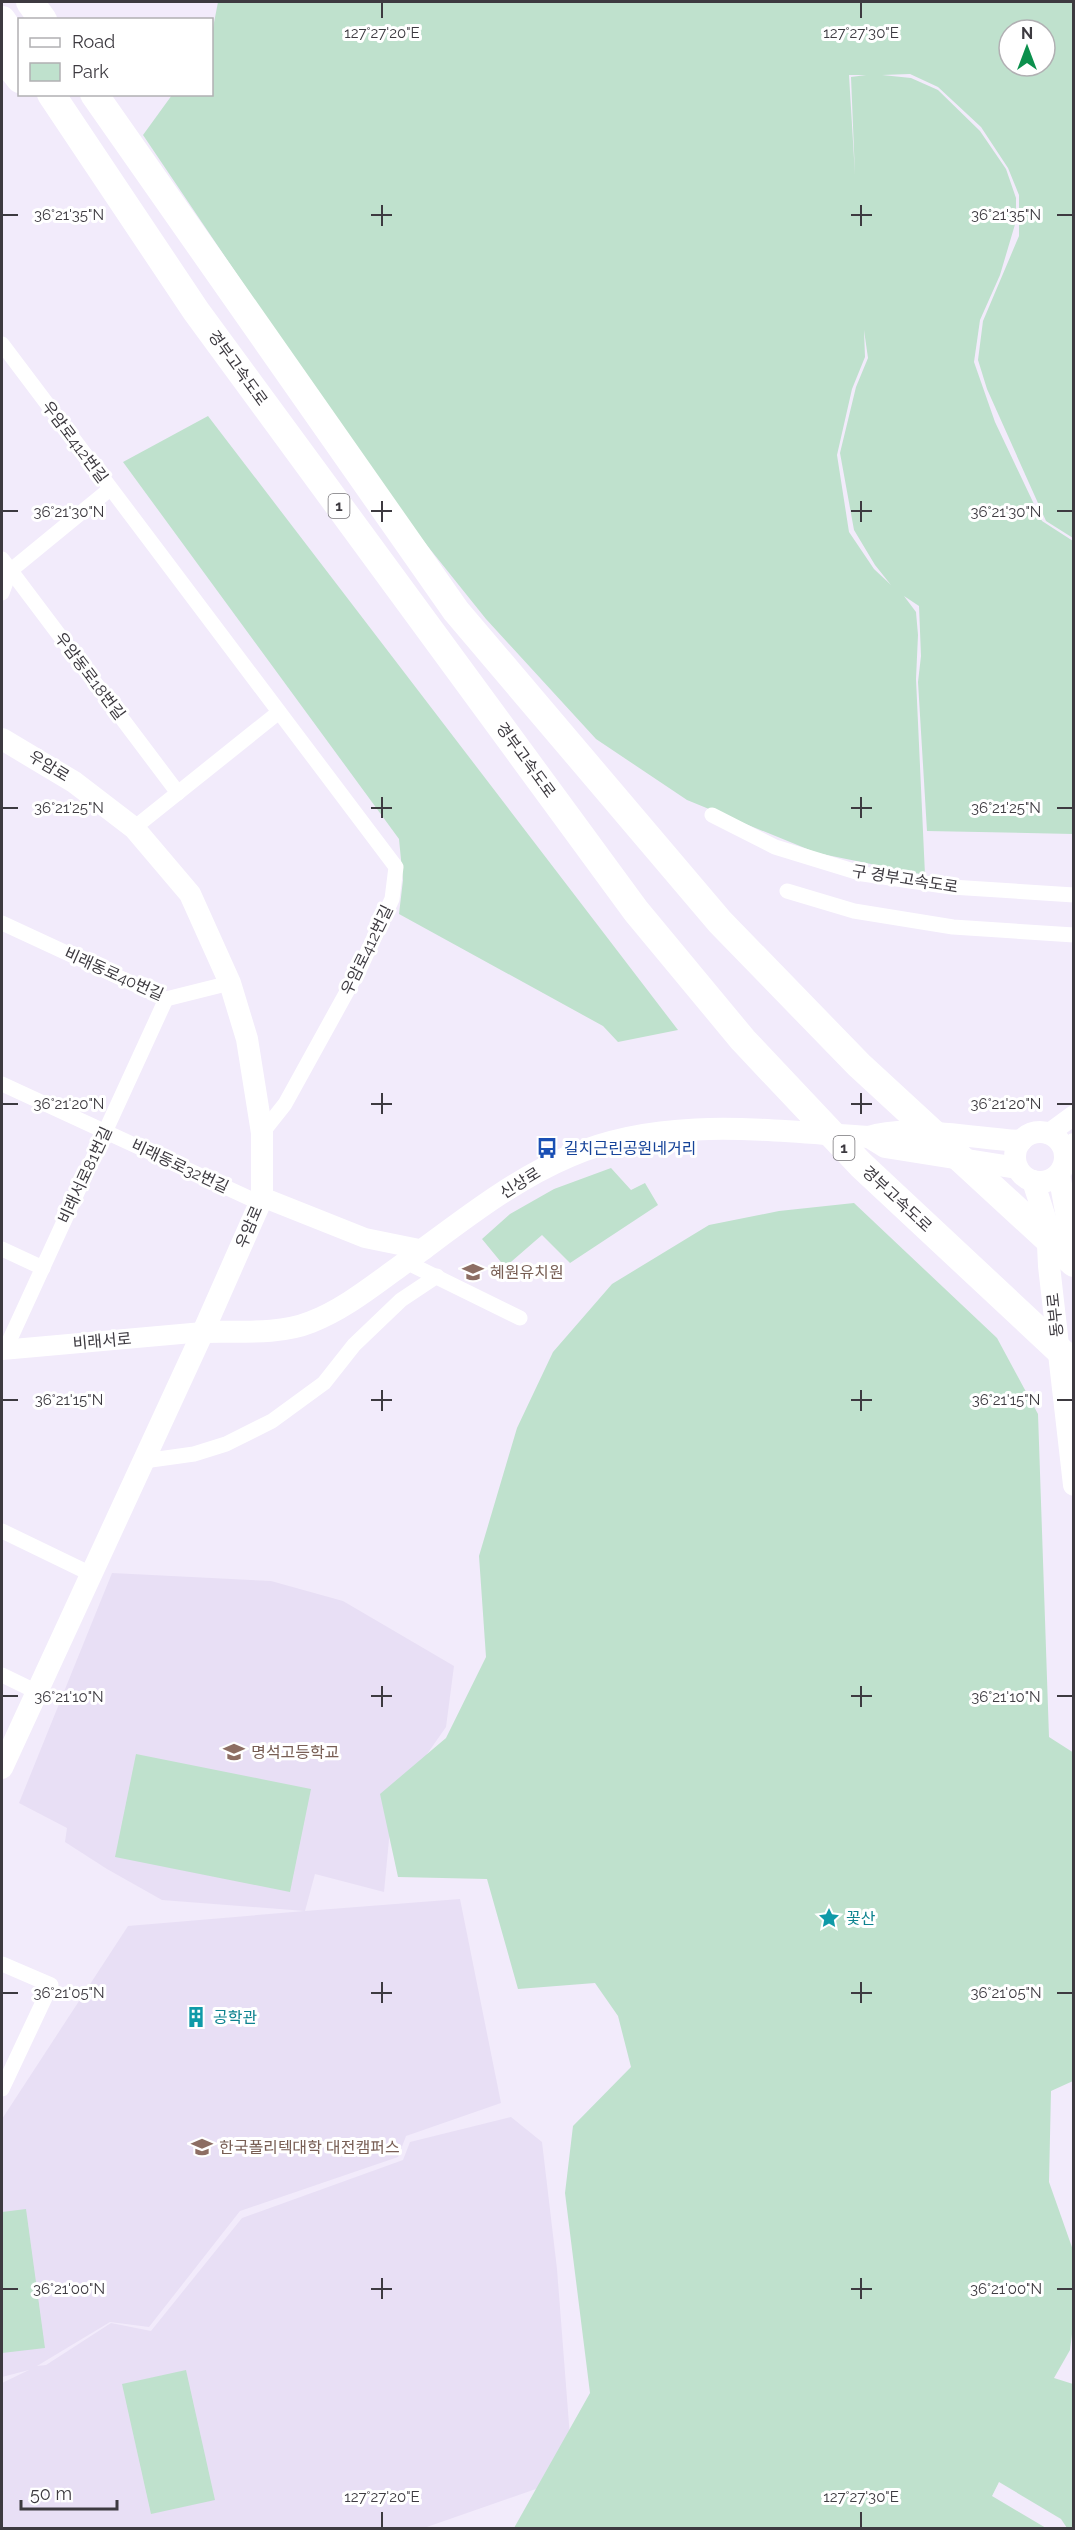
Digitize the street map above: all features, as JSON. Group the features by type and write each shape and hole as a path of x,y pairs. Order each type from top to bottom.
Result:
{"highway":[{"path":"30,2 42,18"},
{"path":"2,20 18,44"},
{"path":"2,56 18,76"},
{"path":"34,96 140,228"},
{"name":"경부고속도로","path":"52,96 196,311 636,911 743,1040 861,1165 1074,1364"},
{"name":"1","path":"95,96 456,611 720,922 859,1065 1074,1263"}],"main road":[{"name":"우암로","path":"2,739 74,782 134,828 190,894 230,983 247,1040 262,1133 261,1200 204,1332 2,1768"},
{"name":"신상로","path":"204,1332 280,1329 310,1323 351,1302 529,1176 571,1155 625,1138 688,1128 869,1137"},
{"path":"869,1137 885,1132 911,1132 1021,1141"},
{"path":"1025,1175 1015,1154 1021,1141 1034,1133 1048,1134 1059,1141 1066,1157 1074,1255"},
{"path":"869,1137 885,1146 1047,1181 1066,1157"},
{"name":"동부로","path":"1025,1175 1047,1224 1049,1266 1074,1485"}],"street":[{"name":"우암로412번길","path":"2,344 396,867 392,899 360,968 285,1104 262,1133"},
{"path":"2,593 6,565 110,489"},
{"name":"우암동로18번길","path":"6,565 178,793"},
{"path":"134,828 279,712"},
{"name":"구 경부고속도로","path":"712,815 775,847 863,874 951,887 1074,895"},
{"path":"787,891 854,911 953,927 1074,935"},
{"name":"비래동로40번길","path":"2,923 166,999 230,983"},
{"name":"비래서로81번길","path":"3,1350 166,999"},
{"name":"비래동로32번길","path":"2,1084 261,1200"},
{"path":"1048,1134 1074,1115"},
{"path":"261,1200 415,1256 437,1276 520,1318"},
{"path":"2,1249 42,1268"},
{"path":"144,1461 194,1454 226,1444 272,1421 324,1383 354,1345 401,1300 437,1276"},
{"name":"비래서로","path":"3,1350 204,1332"},
{"path":"2,1531 91,1574"},
{"path":"2,1675 37,1692"},
{"path":"2,1964 51,1985 2,2089"}],"shaded area":[{"name":"명석고등학교","path":"112,1573 271,1581 343,1601 454,1666 446,1727 411,1777 394,1787 384,1892 315,1874 305,1911 162,1900 65,1842 67,1828 19,1803"},
{"path":"460,1899 501,2103 406,2136 398,2157 240,2211 149,2327 110,2322 37,2366 46,2365 111,2323 151,2331 242,2218 403,2160 410,2142 511,2117 542,2142 557,2269 573,2476 424,2528 2,2528 2,2383 29,2370 2,2377 2,2119 128,1926"}],"green space":[{"path":"218,2 1073,2 1073,538 1046,521 987,389 978,360 983,321 1019,236 1019,195 1008,168 981,127 938,87 910,74 882,75 911,78 938,90 980,131 1006,169 1016,198 1016,221 1000,275 980,320 974,362 995,422 1042,521 1073,541 1073,834 927,831 918,682 921,656 919,606 904,596 916,612 918,635 916,679 925,875 817,853 687,800 596,739 486,619 381,488 143,135 171,96 213,96 213,28","holes":["849,75 866,75 851,77 855,175","864,330 868,358 856,387 840,453 854,530 875,565 891,585 874,569 849,532 837,455 852,389 865,357"]},
{"path":"208,416 678,1030 618,1042 603,1026 399,914 403,880 399,839 123,462"},
{"path":"611,1168 631,1190 645,1183 658,1205 570,1263 542,1235 505,1267 482,1239 510,1214 554,1189"},
{"path":"854,1203 997,1338 1038,1414 1049,1737 1074,1753 1073,2081 1051,2091 1049,2182 1074,2253 1074,2318 1070,2350 1054,2378 1073,2384 1073,2528 1067,2528 1061,2519 999,2482 992,2496 1046,2528 514,2528 590,2393 565,2193 573,2126 631,2067 618,2016 595,1983 518,1989 487,1879 398,1877 380,1794 446,1738 486,1657 479,1556 517,1428 553,1352 612,1284 709,1225 779,1211"},
{"path":"136,1754 311,1789 290,1892 115,1857"},
{"path":"26,2209 45,2348 2,2353 2,2212"},
{"path":"186,2370 215,2500 151,2514 122,2384"}],"place":[{"name":"길치근린공원네거리","path":"547,1148"},
{"name":"혜원유치원","path":"473,1272"},
{"name":"명석고등학교","path":"234,1752"},
{"name":"꽃산","path":"829,1918"},
{"name":"공학관","path":"196,2017"},
{"name":"한국폴리텍대학 대전캠퍼스","path":"202,2147"}]}
